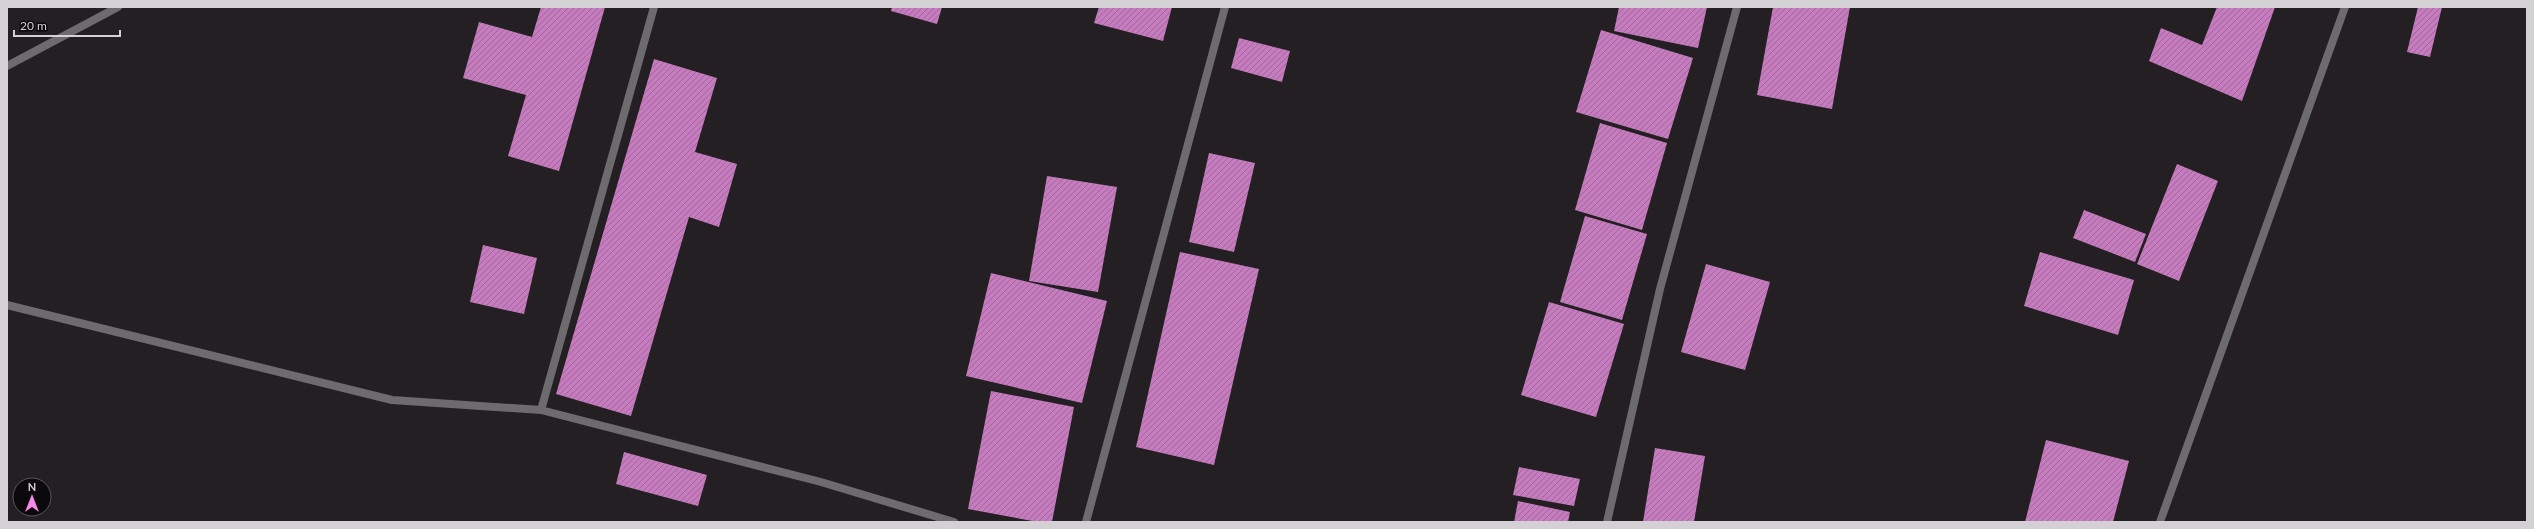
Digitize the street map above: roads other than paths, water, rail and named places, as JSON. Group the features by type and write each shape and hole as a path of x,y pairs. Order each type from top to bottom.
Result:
{"street":[{"path":"7,66 118,7"},
{"path":"541,410 654,7"},
{"path":"1086,522 1224,7"},
{"path":"1607,522 1660,289 1737,7"},
{"path":"2160,522 2345,7"},
{"path":"7,305 392,400 541,410 821,482 954,522"}]}
